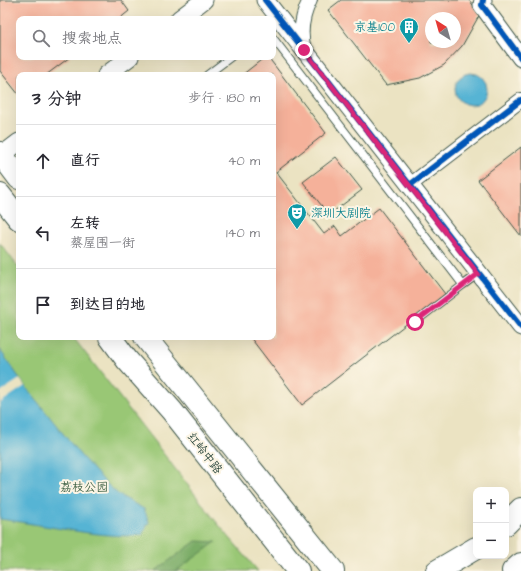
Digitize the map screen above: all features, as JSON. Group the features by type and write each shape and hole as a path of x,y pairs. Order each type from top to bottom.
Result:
{"main road":[{"path":"1,154 16,174"},
{"path":"0,195 16,215"},
{"name":"红岭中路","path":"112,340 172,411 298,571"},
{"path":"147,340 332,571"},
{"path":"507,523 521,509"},
{"path":"285,511 322,553 342,571"},
{"path":"267,532 285,571"},
{"path":"437,571 473,550"},
{"path":"457,571 473,556"},
{"path":"513,571 521,564"}],"street":[{"path":"183,16 204,0"},
{"path":"265,0 521,328"},
{"path":"304,50 301,32 306,9 310,0"},
{"path":"483,0 482,6 521,58"},
{"path":"110,72 126,60"},
{"path":"410,185 521,100"},
{"path":"1,154 16,144"}],"lane":[{"path":"276,42 464,285"},
{"path":"211,72 227,60"},
{"path":"415,322 478,274"}],"green space":[{"name":"荔枝公园","path":"0,243 16,264 16,340 75,340 218,524 258,571 0,571"},
{"path":"196,541 216,542 176,571 155,571"}],"water":[{"path":"471,73 477,74 484,80 487,89 486,95 480,102 471,105 465,104 458,98 455,89 456,83 462,76"},
{"path":"0,350 25,386 81,456 119,495 144,509 149,522 142,535 122,536 89,533 0,519"}],"pier":[{"path":"20,379 25,386 0,403 0,392"}],"building":[{"path":"0,0 121,0 129,11 123,16 16,16 16,60 66,60 50,72 16,72 16,91 0,71"},
{"name":"京基100","path":"341,0 469,0 480,14 461,47 461,12 425,12 425,48 460,48 444,65 420,78 386,85 328,10"},
{"name":"深圳大剧院","path":"261,60 270,60 326,133 276,172 276,72 246,72"},
{"path":"521,147 521,236 478,180"},
{"path":"336,157 362,190 329,215 303,182"},
{"name":"深圳大剧院","path":"276,172 324,234 335,226 342,236 379,208 445,294 302,405 252,340 276,340"}],"cycle path":[{"path":"265,0 521,327"},
{"path":"483,0 482,5 521,58"},
{"path":"410,185 521,100"}],"place":[{"name":"京基100","path":"409,44"},
{"name":"深圳大剧院","path":"297,230"}],"route":[{"path":"304,50 478,274 415,322"}]}
